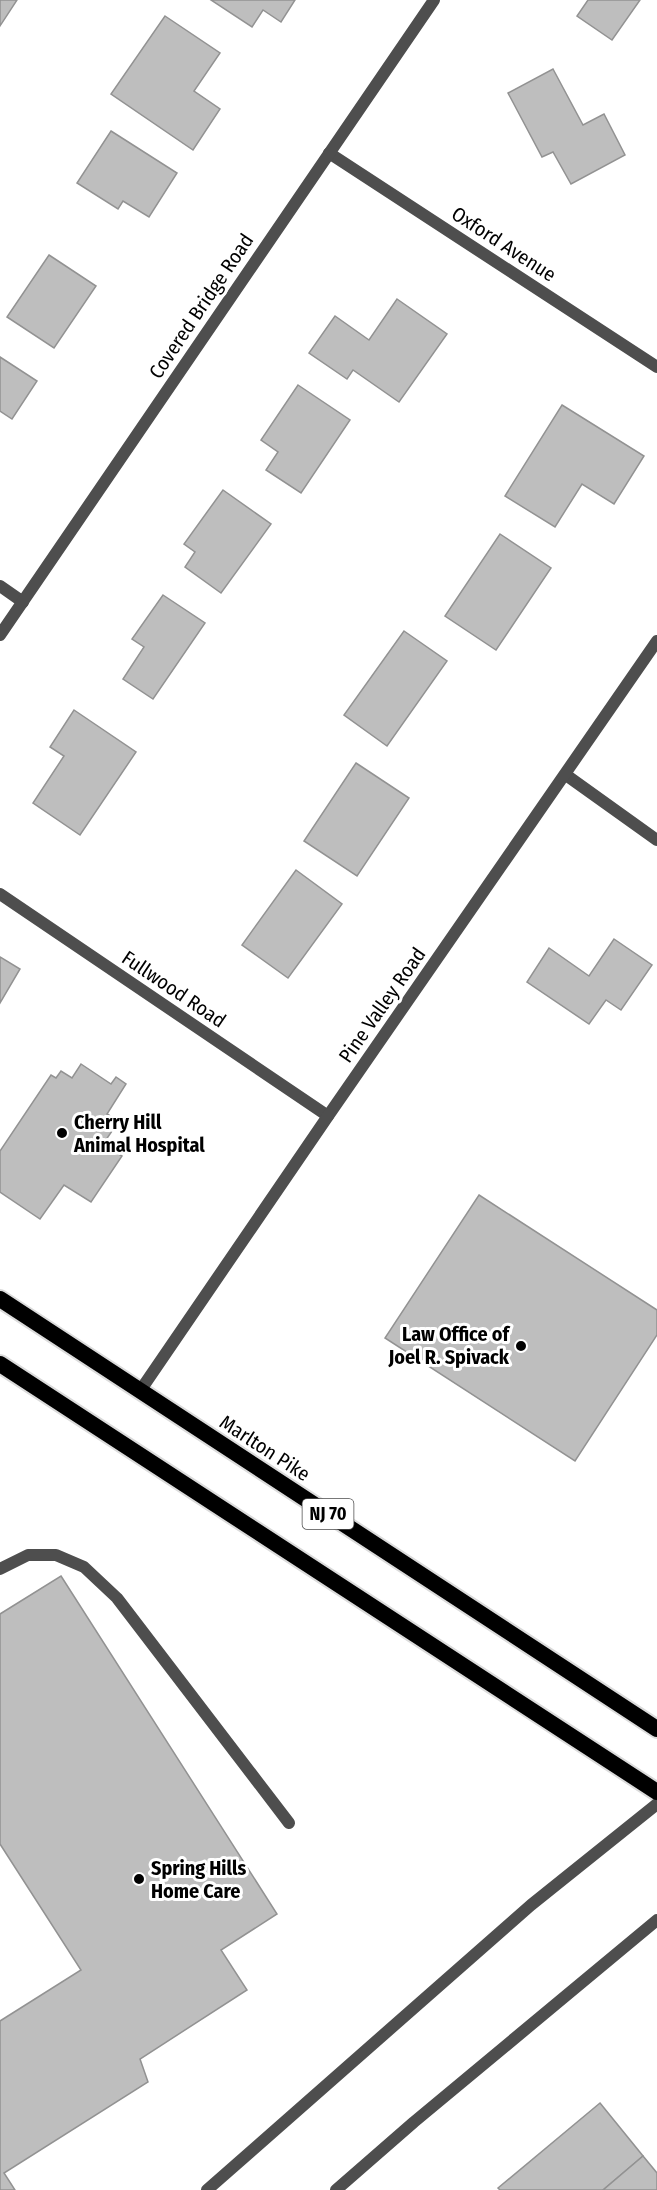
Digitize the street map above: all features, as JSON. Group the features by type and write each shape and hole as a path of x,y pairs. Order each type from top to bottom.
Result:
{"highway":[{"name":"Marlton Pike","path":"0,1299 657,1729"},
{"name":"NJ 70","path":"0,1364 657,1792"}],"street":[{"name":"Covered Bridge Road","path":"0,635 435,0"},
{"name":"Oxford Avenue","path":"329,153 657,367"},
{"path":"0,586 23,602"},
{"name":"Pine Valley Road","path":"140,1391 657,641"},
{"path":"566,775 657,840"},
{"name":"Fullwood Road","path":"0,894 328,1116"},
{"path":"0,1569 28,1555 56,1555 84,1567 117,1598 289,1823"},
{"path":"207,2190 531,1905 657,1804"},
{"path":"336,2190 414,2122 657,1920"}],"building":[{"path":"0,0 17,0 0,26"},
{"path":"211,0 295,0 281,22 263,10 252,27"},
{"path":"588,0 640,0 612,40 577,16"},
{"path":"165,16 220,53 194,91 220,109 193,150 111,94"},
{"path":"553,69 583,125 604,114 625,155 571,184 553,152 542,157 508,93"},
{"path":"111,131 177,173 149,217 123,201 118,209 77,183"},
{"path":"49,255 96,286 54,348 7,317"},
{"path":"397,299 447,334 399,402 353,370 347,379 309,353 335,316 369,340"},
{"path":"0,357 37,381 12,419 0,411"},
{"path":"298,385 350,420 301,493 266,470 278,452 261,440"},
{"path":"562,405 644,456 614,504 582,484 555,527 505,496"},
{"path":"223,490 271,524 221,593 185,567 195,552 184,544"},
{"path":"500,534 551,568 496,650 445,616"},
{"path":"163,595 205,623 153,699 123,679 144,647 132,639"},
{"path":"404,631 447,661 387,746 344,715"},
{"path":"74,710 136,752 80,835 33,803 64,756 50,747"},
{"path":"356,763 409,798 357,876 304,841"},
{"path":"296,870 342,904 288,978 242,945"},
{"path":"614,939 652,965 621,1010 606,1000 589,1024 527,982 549,948 589,976"},
{"path":"0,957 20,969 0,1003"},
{"name":"Cherry Hill Animal Hospital","path":"81,1064 111,1084 116,1077 126,1084 107,1114 119,1121 103,1144 122,1156 91,1202 64,1185 40,1219 0,1192 0,1151 51,1075 56,1078 61,1071 72,1078"},
{"path":"479,1195 657,1310 657,1335 575,1461 385,1338"},
{"name":"Spring Hills Home Care","path":"61,1576 277,1914 221,1950 247,1990 140,2059 148,2082 4,2173 15,2190 0,2190 0,2021 81,1970 0,1844 0,1614"},
{"path":"600,2103 643,2156 603,2190 500,2190 498,2188"},
{"path":"643,2156 657,2173 657,2190 603,2190"}],"place":[{"name":"Cherry Hill Animal Hospital","path":"62,1133"},
{"name":"Law Office of Joel R. Spivack","path":"521,1346"},
{"name":"Spring Hills Home Care","path":"139,1879"}]}
